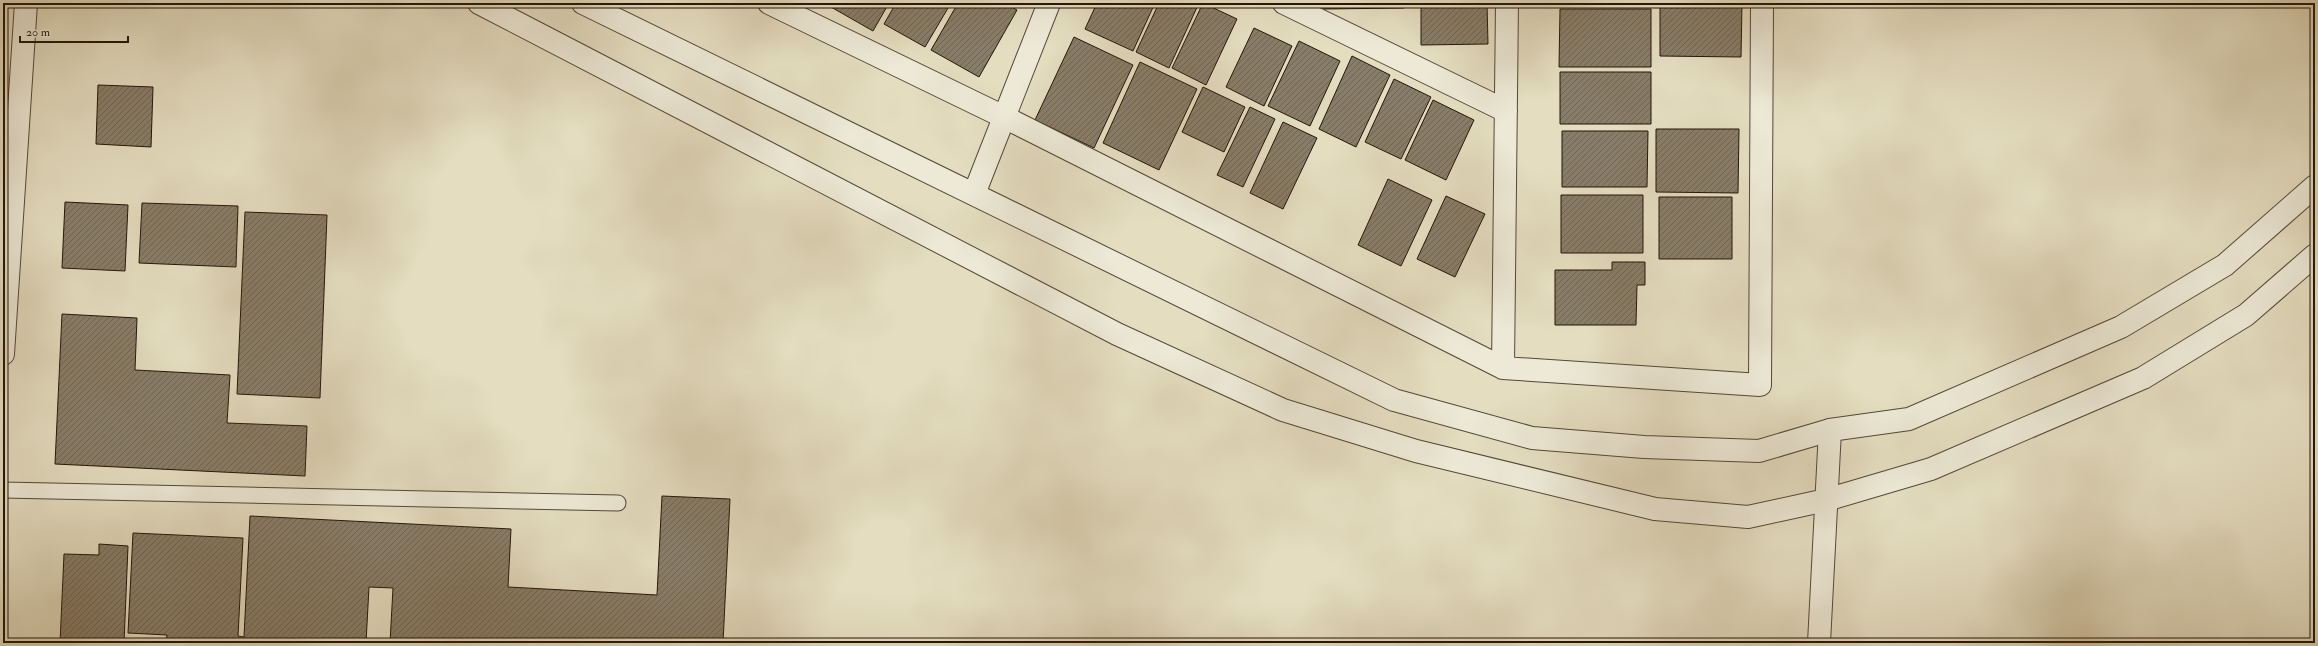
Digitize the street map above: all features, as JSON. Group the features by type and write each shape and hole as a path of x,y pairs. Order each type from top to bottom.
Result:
{"street":[{"path":"3,354 26,3"},
{"path":"479,3 1117,334 1283,410 1416,451 1655,510 1748,517 1826,500 1931,469 2143,378 2246,315 2315,255"},
{"path":"583,3 1394,400 1532,438 1644,447 1759,451 1830,430 1909,419 2121,327 2225,265 2315,186"},
{"path":"770,3 1004,117 1503,368 1760,385 1762,3"},
{"path":"974,194 1049,3"},
{"path":"1503,368 1507,3"},
{"path":"1294,5 1506,111"},
{"path":"1818,643 1830,430"}],"lane":[{"path":"3,490 618,503"}],"building":[{"path":"824,3 889,3 873,31"},
{"path":"896,3 951,3 925,47 884,24"},
{"path":"958,3 1004,3 1017,10 979,77 931,50"},
{"path":"1097,3 1155,3 1133,51 1085,29"},
{"path":"1159,3 1199,3 1169,68 1136,52"},
{"path":"1203,3 1237,19 1206,85 1172,68"},
{"path":"1324,3 1404,3 1404,8 1324,9"},
{"path":"1421,3 1487,3 1488,44 1421,45"},
{"path":"1660,3 1742,3 1741,57 1660,56"},
{"path":"1560,9 1651,9 1651,67 1559,67"},
{"path":"1254,28 1292,46 1264,106 1226,87"},
{"path":"1074,37 1133,65 1094,148 1035,120"},
{"path":"1299,41 1340,61 1310,126 1268,106"},
{"path":"1352,56 1390,75 1356,147 1319,129"},
{"path":"1140,62 1197,89 1159,170 1103,143"},
{"path":"1560,72 1651,72 1651,124 1560,124"},
{"path":"1394,79 1431,97 1401,159 1365,142"},
{"path":"98,85 153,87 151,147 96,144"},
{"path":"1203,87 1245,107 1224,152 1182,132"},
{"path":"1433,100 1474,120 1446,180 1405,160"},
{"path":"1250,107 1275,119 1243,187 1217,175"},
{"path":"1283,122 1317,138 1283,209 1250,193"},
{"path":"1656,129 1739,129 1738,193 1656,192"},
{"path":"1562,131 1648,131 1647,187 1562,187"},
{"path":"1388,179 1432,200 1401,266 1358,245"},
{"path":"1561,195 1643,195 1643,253 1561,253"},
{"path":"1446,196 1485,214 1455,277 1417,259"},
{"path":"1659,197 1732,197 1732,259 1659,259"},
{"path":"65,202 128,205 125,271 62,268"},
{"path":"142,203 238,206 236,267 139,263"},
{"path":"245,212 327,215 320,398 237,394"},
{"path":"1612,262 1645,262 1645,285 1637,285 1636,325 1555,325 1555,270 1612,270"},
{"path":"62,314 137,318 135,370 230,375 227,423 307,426 305,476 55,464"},
{"path":"662,496 730,499 723,643 390,643 393,588 369,587 366,643 166,643 167,635 128,633 133,533 243,538 238,636 244,637 250,516 511,529 508,587 657,595"},
{"path":"99,544 128,546 124,643 60,643 64,554 99,555"}]}
